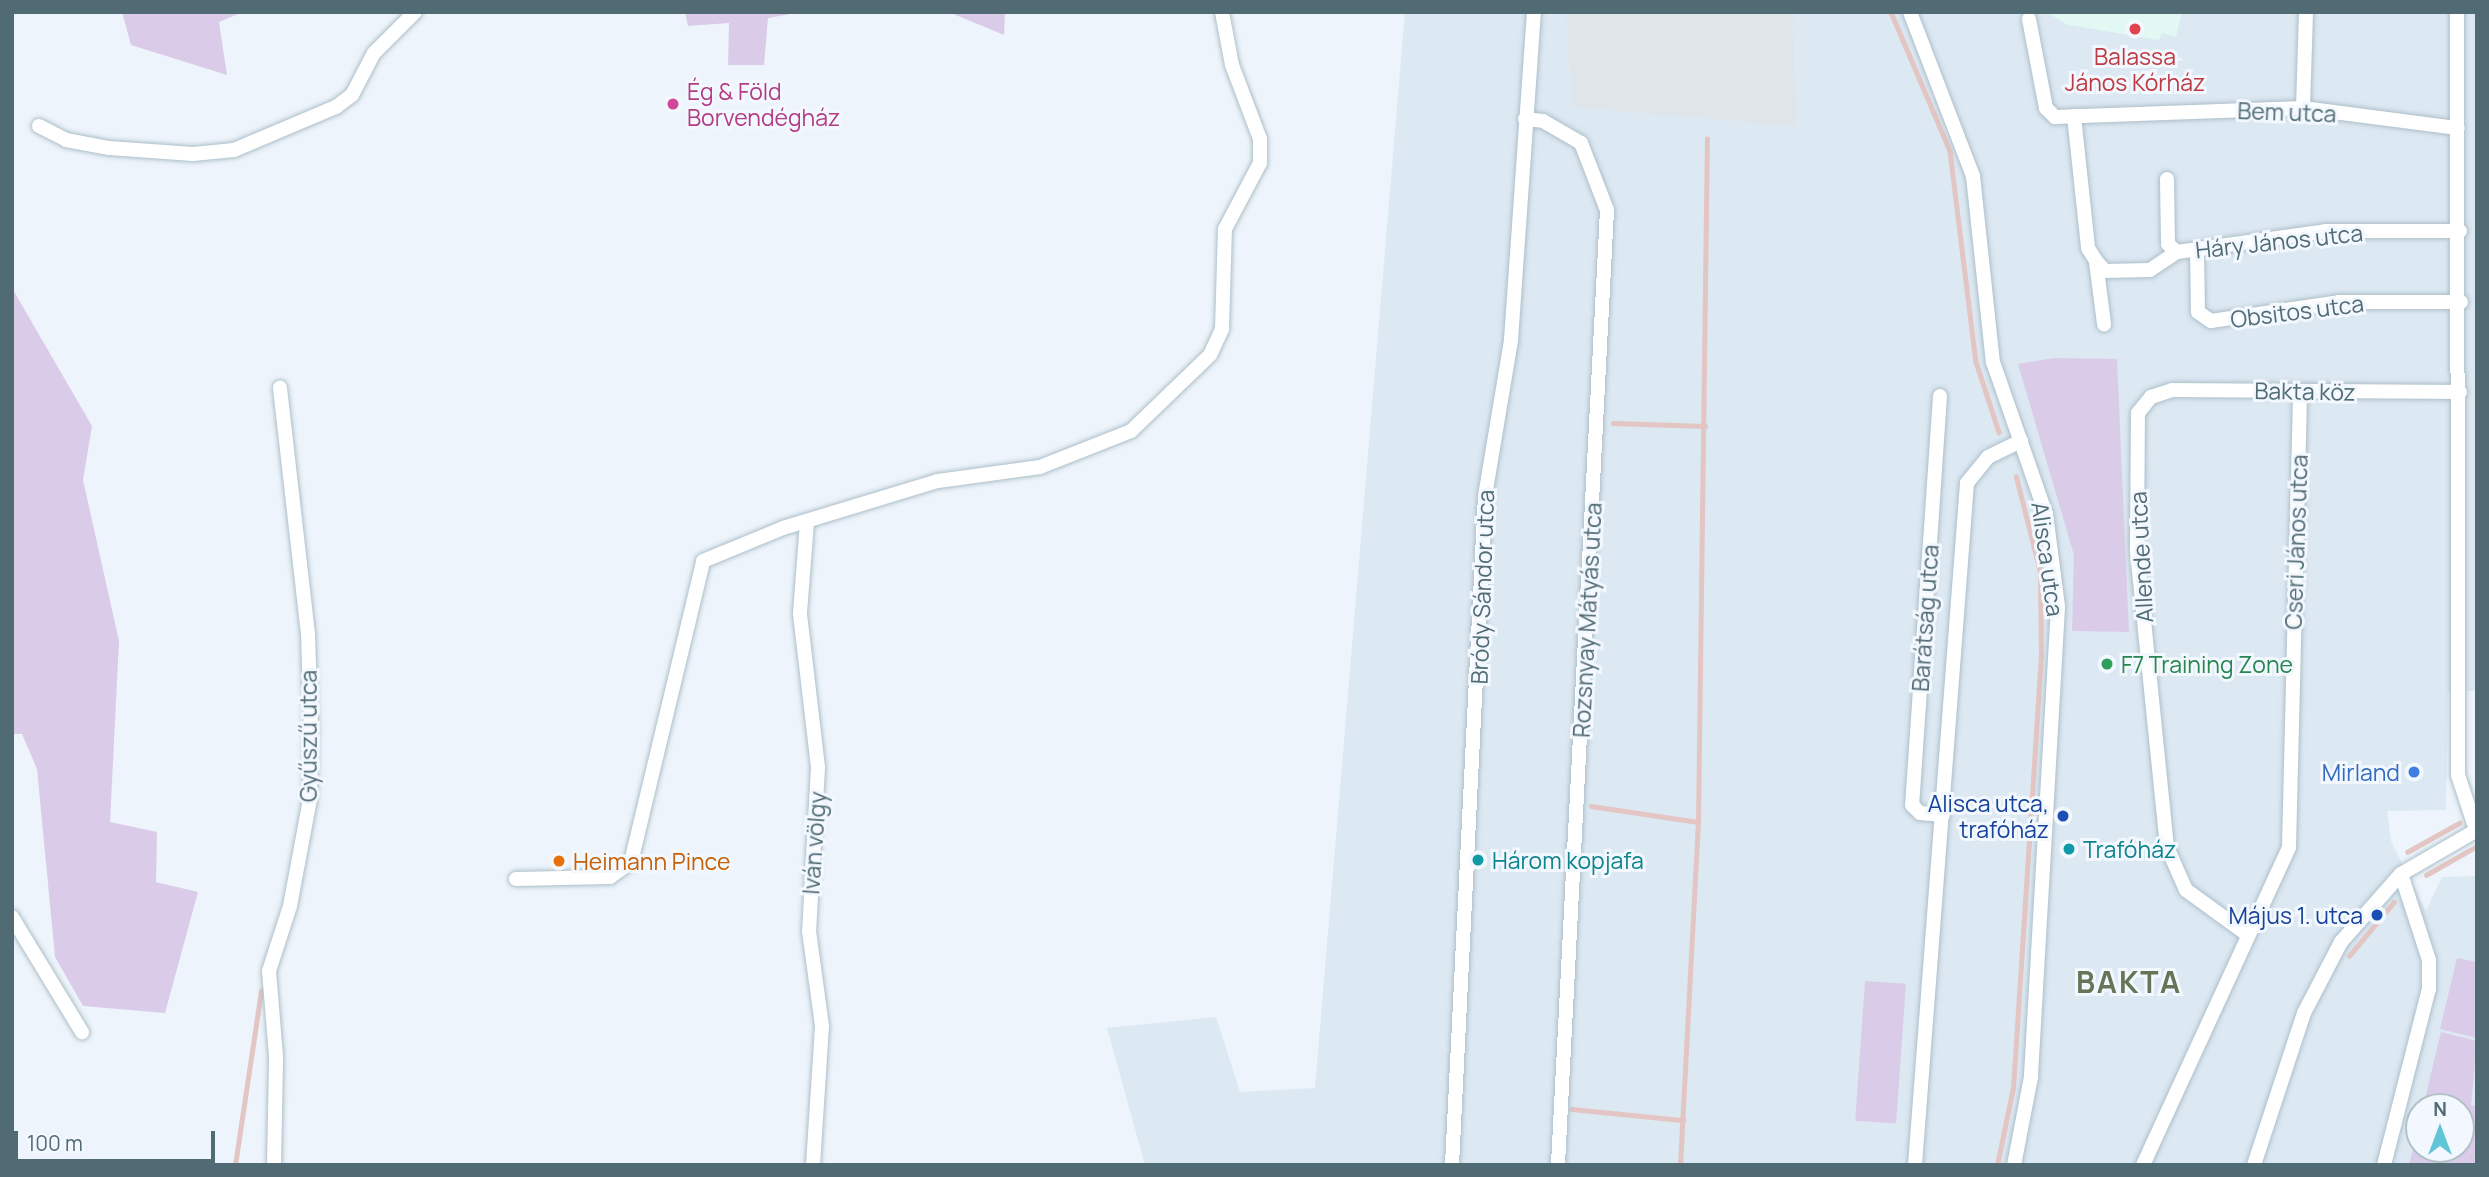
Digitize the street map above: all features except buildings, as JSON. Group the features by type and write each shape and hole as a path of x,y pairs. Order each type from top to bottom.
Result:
{"street":[{"path":"39,126 66,141 109,148 193,154 234,150 344,101 374,53 415,12"},
{"path":"516,879 610,877 631,862 703,561 807,522 938,481 1040,467 1131,431 1210,355 1222,329 1225,229 1260,163 1260,139 1232,65 1223,12"},
{"name":"Bródy Sándor utca","path":"1452,1165 1485,496 1511,340 1534,12"},
{"name":"Alisca utca","path":"1910,12 1973,176 1993,362 2046,514 2058,607 2031,1077 2014,1165"},
{"path":"2303,108 2306,12"},
{"path":"2254,1165 2319,976 2357,919 2401,874 2477,830 2458,775 2460,231 2457,12"},
{"name":"Bem utca","path":"2029,19 2046,108 2055,117 2303,108 2458,128"},
{"path":"2074,116 2088,248 2096,261 2105,271 2150,270 2177,252"},
{"name":"Rozsnyay Mátyás utca","path":"1525,119 1543,121 1581,143 1607,210 1558,1165"},
{"name":"Háry János utca","path":"2167,179 2168,244 2177,252 2326,231 2460,231"},
{"name":"Obsitos utca","path":"2197,249 2198,312 2211,321 2339,302 2460,302"},
{"path":"2096,261 2104,324"},
{"name":"Gyűszű utca","path":"274,1165 276,1056 269,971 290,906 310,802 311,729 308,634 281,388"},
{"name":"Bakta köz","path":"2151,397 2172,390 2460,392"},
{"name":"Cseri János utca","path":"2143,1165 2289,847 2300,392"},
{"name":"Barátság utca","path":"1940,396 1912,805 1920,813 1943,815"},
{"name":"Allende utca","path":"2151,397 2137,421 2137,550 2167,847 2186,890 2248,935"},
{"name":"Barátság utca","path":"1915,1165 1967,483 1988,457 2021,441"},
{"name":"Iván völgy","path":"807,522 800,614 818,766 808,931 822,1026 813,1165"},
{"path":"2384,1165 2429,989 2429,960 2401,874"},
{"path":"12,917 82,1032"}],"shaded area":[{"path":"122,12 243,12 219,22 227,75 131,45"},
{"path":"685,12 802,12 768,18 764,65 728,65 729,23 688,26"},
{"path":"949,12 1005,12 1004,35 951,13"},
{"path":"1405,12 2477,12 2477,691 2448,691 2446,810 2387,811 2391,841 2426,911 2442,877 2477,876 2477,1165 1145,1165 1107,1028 1216,1017 1240,1092 1315,1088"},
{"path":"1566,12 1793,12 1795,126 1573,107"},
{"name":"Balassa János Kórház","path":"2046,12 2182,12 2176,37 2162,33 2159,40 2068,25"},
{"path":"12,288 92,426 83,480 119,641 110,822 157,832 156,882 198,892 165,1013 83,1006 55,957 37,769 22,734 12,734"},
{"path":"2054,358 2117,359 2129,632 2072,631 2074,555 2018,364"},
{"path":"2457,958 2477,962 2477,1038 2440,1029"},
{"path":"1865,981 1906,984 1896,1124 1855,1121"},
{"path":"2441,1032 2477,1041 2472,1093 2426,1093"},
{"path":"2475,1106 2477,1107 2477,1165 2409,1165 2475,1163"}],"waterway":[{"path":"1891,12 1950,151 1976,362 1999,432"},
{"path":"1680,1165 1698,822 1707,139"},
{"path":"1613,423 1705,426"},
{"path":"1997,1165 2013,1088 2041,657 2040,572 2016,477"},
{"path":"1591,806 1698,822"},
{"path":"2407,852 2459,823"},
{"path":"2426,875 2477,846"},
{"path":"2349,956 2394,902"},
{"path":"235,1165 261,991"},
{"path":"1572,1109 1683,1120"}],"place":[{"name":"Balassa János Kórház","path":"2135,29"},
{"name":"Ég & Föld Borvendégház","path":"673,104"},
{"name":"F7 Training Zone","path":"2107,664"},
{"name":"Mirland","path":"2414,772"},
{"name":"Alisca utca, trafóház","path":"2063,816"},
{"name":"Trafóház","path":"2069,849"},
{"name":"Három kopjafa","path":"1478,860"},
{"name":"Heimann Pince","path":"559,861"},
{"name":"Május 1. utca","path":"2377,915"}],"district":[{"name":"BAKTA","path":"2129,982"}]}
